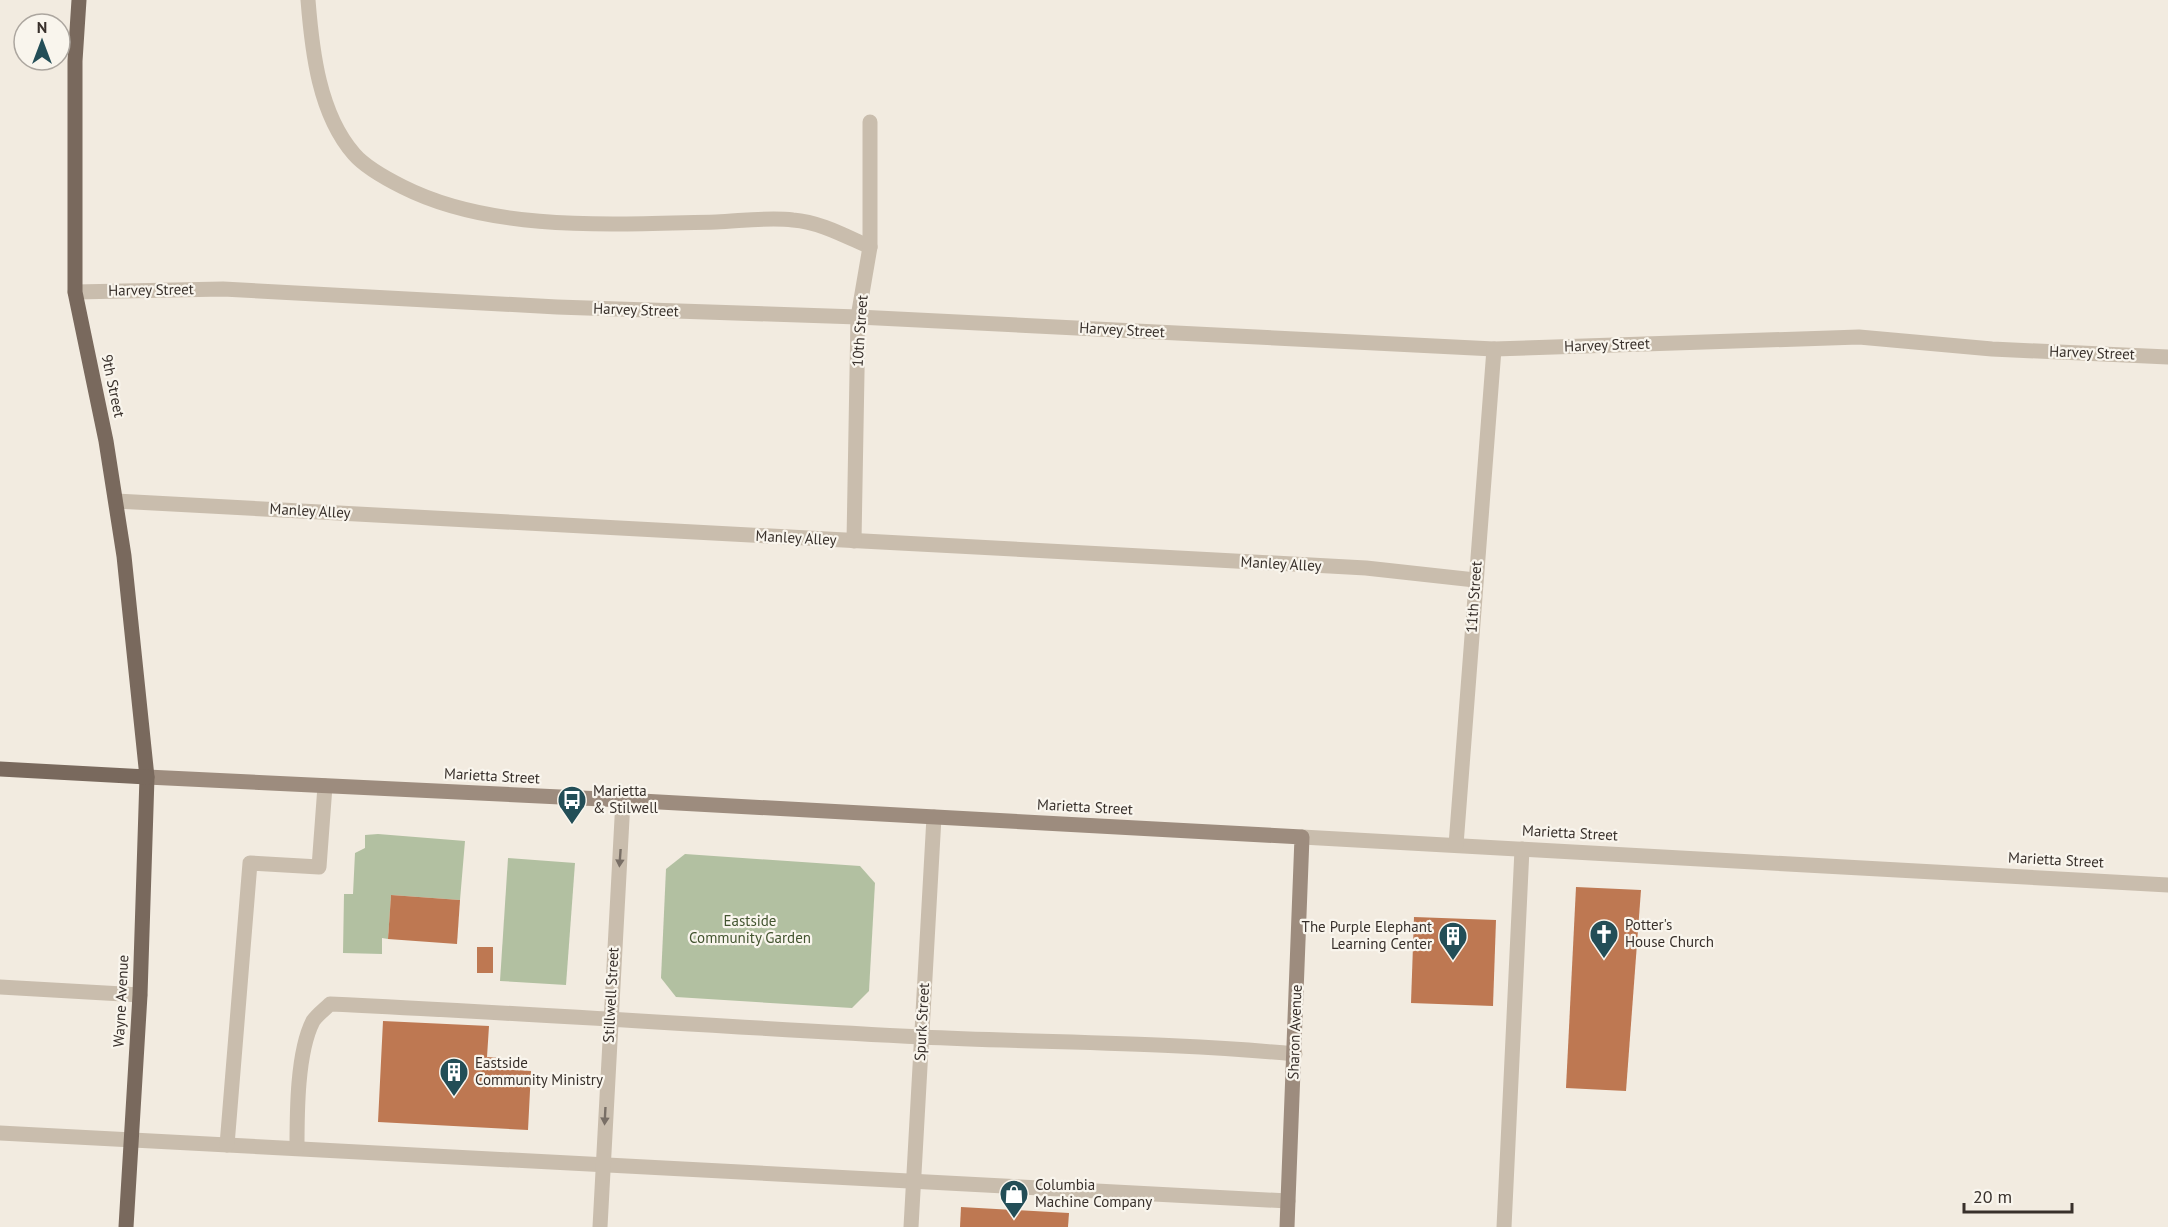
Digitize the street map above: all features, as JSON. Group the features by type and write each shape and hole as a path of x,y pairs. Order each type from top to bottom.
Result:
{"main road":[{"name":"9th Street","path":"80,0 75,61 75,292 116,501 138,674 147,777"},
{"name":"Marietta Street","path":"0,769 1302,837"},
{"name":"Wayne Avenue","path":"126,1227 140,995 147,777"},
{"name":"Sharon Avenue","path":"1287,1227 1302,837"}],"street":[{"path":"308,0 316,66 330,113 355,155 387,178 421,196 471,211 524,219 675,222 794,220 834,230 870,247"},
{"name":"10th Street","path":"854,541 858,317 870,247 870,122"},
{"name":"Harvey Street","path":"75,292 223,289 557,307 858,317 1494,349 1859,337 1992,349 2168,357"},
{"name":"11th Street","path":"1456,845 1494,349"},
{"name":"Manley Alley","path":"116,501 1366,568 1475,580"},
{"path":"227,1145 250,863 319,867 325,786"},
{"name":"Stillwell Street","path":"600,1227 623,800"},
{"name":"Spurk Street","path":"911,1227 934,817"},
{"name":"Marietta Street","path":"1302,837 2168,885"},
{"path":"1504,1227 1522,849"},
{"path":"0,987 140,995"},
{"path":"297,1148 297,1097 307,1041 314,1020 330,1004 610,1017 921,1037 1212,1046 1295,1054"},
{"path":"0,1133 1288,1201"}],"green space":[{"path":"365,835 465,841 460,900 391,895 388,939 382,938 382,954 343,953 344,894 353,894 355,853 365,848"},
{"name":"Eastside Community Garden","path":"685,854 860,866 875,883 869,991 852,1008 676,997 661,978 666,869"},
{"path":"508,858 575,863 566,985 500,981"}],"building":[{"name":"Potter's House Church","path":"1576,887 1641,890 1626,1091 1566,1088"},
{"path":"391,895 460,900 457,944 388,939"},
{"name":"The Purple Elephant Learning Center","path":"1414,917 1496,920 1493,1006 1411,1003"},
{"path":"477,947 493,947 493,973 477,973"},
{"name":"Eastside Community Ministry","path":"383,1021 489,1026 487,1057 500,1058 500,1069 531,1071 528,1130 378,1122"},
{"name":"Columbia Machine Company","path":"961,1207 1069,1213 1068,1227 960,1227"}],"place":[{"name":"Marietta & Stilwell","path":"572,826"},
{"name":"Potter's House Church","path":"1604,960"},
{"name":"The Purple Elephant Learning Center","path":"1453,962"},
{"name":"Eastside Community Ministry","path":"454,1098"},
{"name":"Columbia Machine Company","path":"1014,1220"}]}
